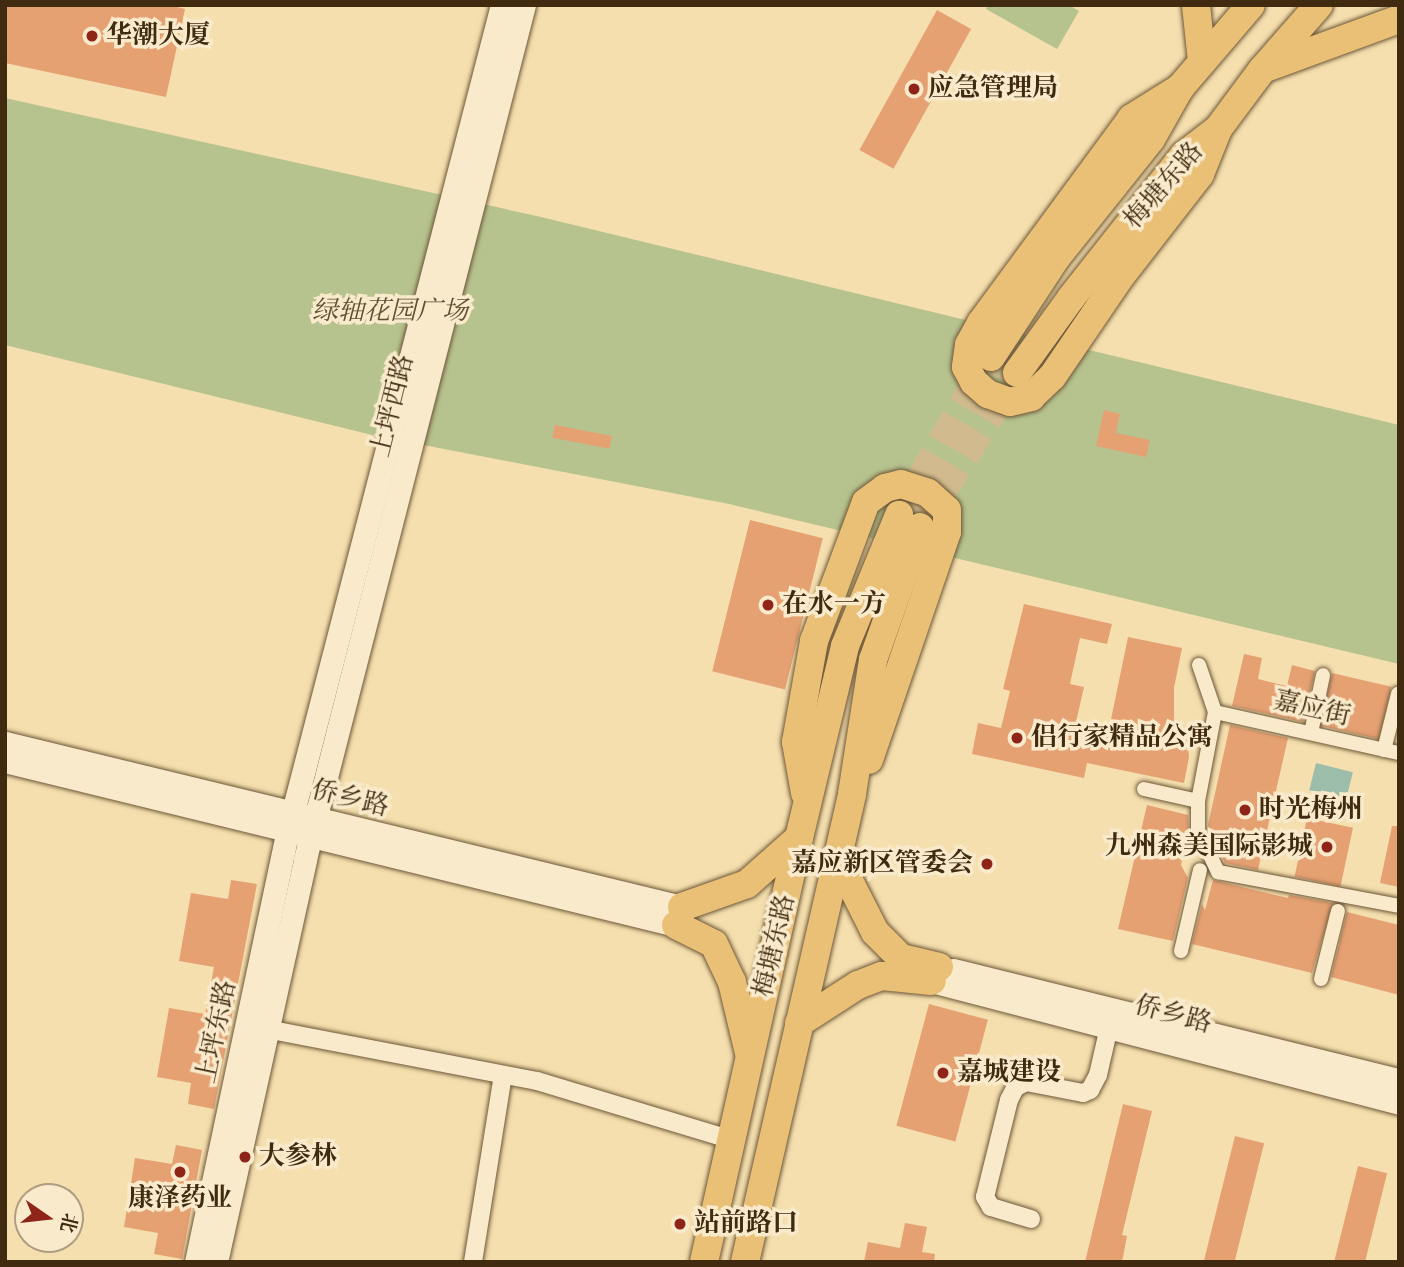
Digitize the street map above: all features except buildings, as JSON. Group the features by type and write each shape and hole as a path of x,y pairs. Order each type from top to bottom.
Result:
{"main road":[{"path":"1196,5 1202,61"},
{"name":"梅塘东路","path":"991,357 1056,258 1150,139 1180,88 1251,5"},
{"name":"梅塘东路","path":"1017,373 1071,298 1184,156 1218,129 1262,70 1318,5"},
{"path":"1262,70 1315,47 1399,19"},
{"path":"1180,88 1132,118 1053,221 981,323 969,345 966,367 974,382 988,394 1010,402 1031,397 1052,377 1121,276 1200,174 1218,129"},
{"path":"806,804 796,742 814,641 866,502 885,488 901,484 928,493 947,510 947,533 876,747 852,793"},
{"name":"梅塘东路","path":"704,1262 806,804 845,646 909,521 873,660 852,793 745,1262"},
{"path":"750,1056 732,982 714,944 679,916 747,884 799,838"},
{"path":"838,857 875,932 901,958 936,974"},
{"path":"799,1023 858,985 882,976 936,974"}],"street":[{"name":"上坪西路","path":"290,822 502,5"},
{"name":"上坪西路","path":"314,828 524,5"},
{"path":"1199,664 1215,712 1198,801 1198,830 1219,872 1399,906"},
{"path":"1311,733 1323,675"},
{"path":"1384,750 1398,694"},
{"name":"嘉应街","path":"1215,712 1399,753"},
{"name":"侨乡路","path":"5,743 290,822 679,916"},
{"name":"侨乡路","path":"5,761 290,822"},
{"path":"1144,789 1198,801"},
{"name":"上坪东路","path":"196,1262 290,822"},
{"name":"上坪东路","path":"216,1262 314,828"},
{"path":"1181,951 1199,870"},
{"path":"1321,979 1338,911"},
{"name":"侨乡路","path":"936,974 1109,1027 1399,1103"},
{"name":"侨乡路","path":"936,974 1399,1080"},
{"path":"1031,1219 990,1207 985,1196 1009,1100 1015,1087 1026,1082 1083,1093 1090,1090 1098,1075 1109,1027"},
{"path":"272,1030 537,1081 732,1140"},
{"path":"472,1262 503,1075"}],"green space":[{"path":"988,5 1069,5 1079,11 1057,49 986,9"},
{"name":"绿轴花园广场","path":"5,98 541,217 1399,425 1399,664 729,504 372,435 5,345"}],"shaded area":[{"path":"1316,763 1353,772 1346,799 1309,790"}],"tunnel":[{"path":"899,515 988,362"},
{"path":"920,527 1017,373"}],"place":[{"name":"华潮大厦","path":"92,36"},
{"name":"应急管理局","path":"914,89"},
{"name":"在水一方","path":"768,605"},
{"name":"侣行家精品公寓","path":"1017,738"},
{"name":"时光梅州","path":"1245,810"},
{"name":"九州森美国际影城","path":"1327,847"},
{"name":"嘉应新区管委会","path":"987,864"},
{"name":"嘉城建设","path":"943,1073"},
{"name":"大参林","path":"245,1157"},
{"name":"康泽药业","path":"180,1172"},
{"name":"站前路口","path":"680,1224"}]}
